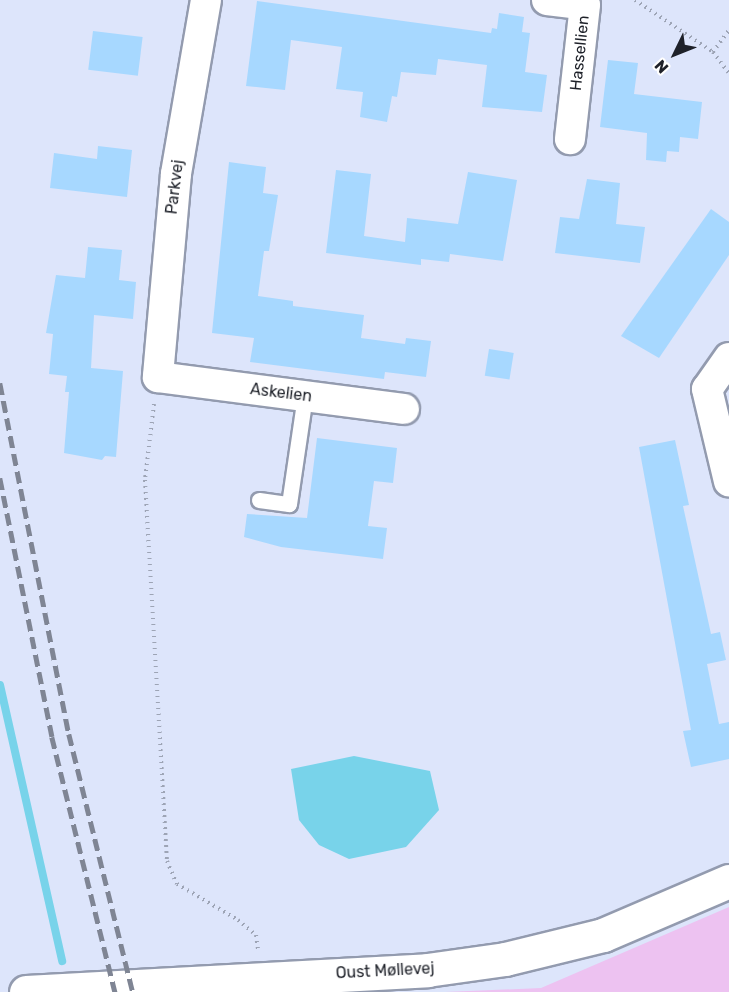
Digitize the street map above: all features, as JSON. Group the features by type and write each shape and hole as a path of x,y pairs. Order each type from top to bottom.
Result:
{"street":[{"name":"Parkvej","path":"158,377 176,174 207,0"},
{"name":"Hassellien","path":"547,0 585,6 570,139"},
{"path":"729,358 707,389 729,481"},
{"name":"Askelien","path":"158,377 404,409"},
{"name":"Oust Møllevej","path":"26,992 263,985 428,970 505,959 603,935 729,881"}],"lane":[{"path":"259,500 289,504 305,396"}],"path":[{"path":"635,0 713,52 729,73"},
{"path":"713,52 729,30"},
{"path":"158,377 145,480 167,861 177,884 256,935 263,985"}],"shaded area":[{"path":"729,907 729,992 445,992 541,988"}],"water":[{"path":"354,756 430,771 439,810 406,847 349,859 319,845 299,820 291,769"}],"building":[{"path":"257,1 491,33 492,28 497,29 499,13 524,17 522,32 530,33 525,72 547,75 542,112 482,107 487,65 438,59 436,75 401,72 397,97 392,96 387,122 360,117 363,92 336,89 342,47 291,40 285,90 246,86"},
{"path":"93,31 143,37 138,76 88,70"},
{"path":"608,60 638,63 634,94 702,102 698,139 680,137 679,152 667,151 666,162 646,160 647,133 600,127"},
{"path":"98,146 132,150 127,197 50,188 54,153 97,159"},
{"path":"229,162 266,167 263,193 278,195 269,251 264,251 258,296 293,301 293,306 364,315 361,338 405,344 406,338 431,341 426,377 385,372 384,379 250,362 254,338 212,333"},
{"path":"336,170 371,174 364,236 405,242 407,218 458,224 468,172 517,180 503,261 450,254 449,262 421,259 421,265 326,253"},
{"path":"587,179 620,183 616,224 645,227 640,263 555,253 560,217 579,219"},
{"path":"711,209 729,222 729,255 659,358 621,336"},
{"path":"88,247 122,250 119,280 136,282 133,319 94,315 91,368 123,371 116,457 105,456 102,460 64,453 69,392 65,392 67,376 49,374 53,334 46,333 56,275 85,278"},
{"path":"489,349 514,353 509,380 485,376"},
{"path":"317,438 397,448 393,483 374,481 368,526 387,528 383,559 281,547 244,537 247,514 307,518"},
{"path":"675,440 689,505 683,506 711,634 720,632 726,660 707,664 719,724 729,722 729,759 691,767 683,731 691,730 639,447"}],"waterway":[{"path":"0,685 62,961"}],"railway":[{"path":"0,383 69,734 133,992"},
{"path":"0,478 52,737 115,992"}]}
